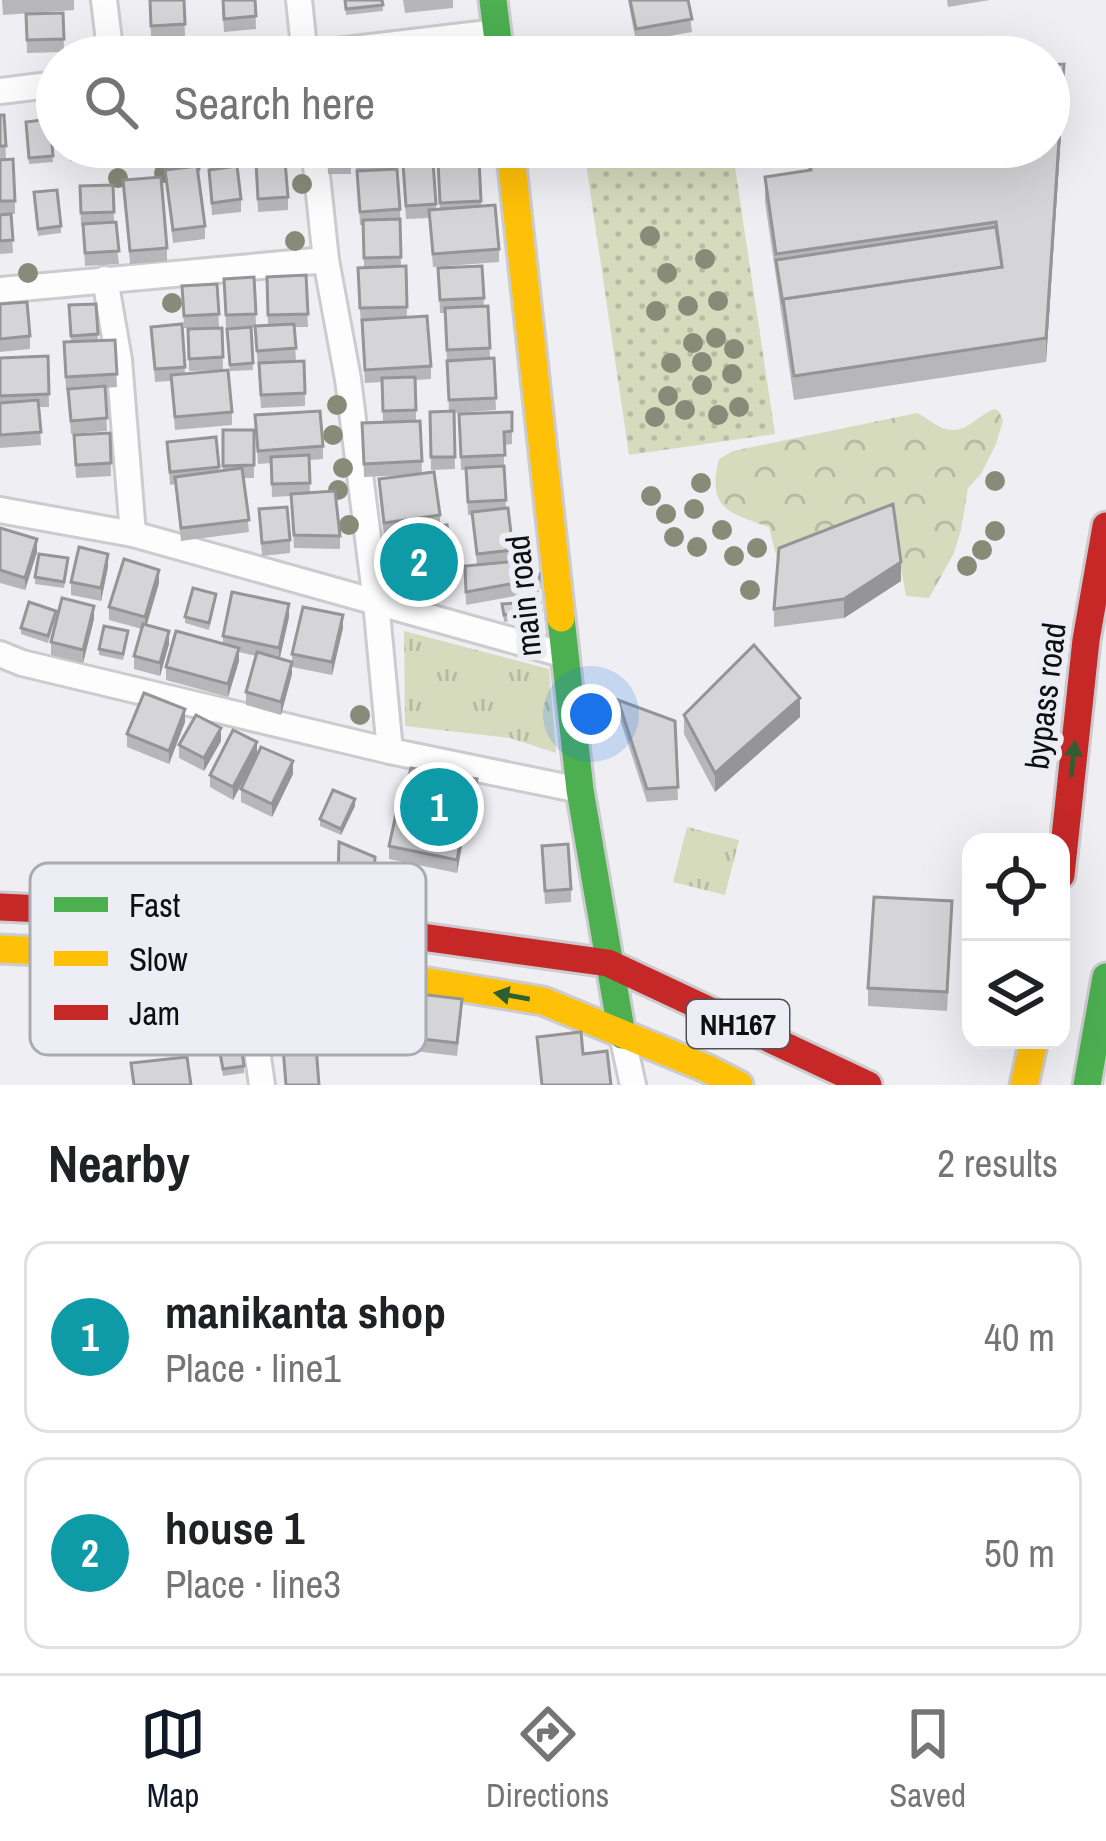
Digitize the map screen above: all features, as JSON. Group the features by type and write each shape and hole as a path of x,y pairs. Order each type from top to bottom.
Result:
{"main road":[{"path":"494,0 497,36"},
{"name":"main road","path":"512,168 580,790 622,1035"},
{"name":"bypass road","path":"1065,833 1086,640 1106,526"},
{"name":"NH167","path":"0,907 30,908"},
{"name":"NH167","path":"426,938 608,963 868,1085"},
{"name":"NH167","path":"0,949 30,950"},
{"path":"1087,1085 1106,977"},
{"name":"NH167","path":"426,982 543,1001 739,1085"},
{"path":"1024,1085 1032,1049"}],"street":[{"path":"104,0 108,36"},
{"path":"299,0 299,36"},
{"path":"0,91 36,87"},
{"path":"316,168 326,260 348,379 390,752"},
{"path":"0,290 326,260"},
{"path":"105,279 119,360 133,534"},
{"path":"0,510 133,534 565,655"},
{"path":"0,654 390,752 580,790"},
{"path":"622,1035 633,1085"},
{"path":"258,1055 262,1085"}],"green space":[{"path":"587,168 735,168 775,434 629,455"},
{"path":"995,409 1003,421 996,444 968,488 954,553 929,598 906,596 893,523 822,529 781,575 769,527 733,513 719,499 719,459 733,451 917,413 942,428 960,429"},
{"path":"404,631 549,669 556,753 510,738 405,726"},
{"path":"687,827 739,840 725,895 673,882"}],"building":[{"path":"150,0 184,0 185,24 151,26"},
{"path":"223,0 255,0 256,16 224,19"},
{"path":"345,0 382,0 383,5 346,9"},
{"path":"630,0 688,0 692,19 636,29"},
{"path":"63,13 64,36 27,40 26,14"},
{"path":"0,115 4,115 6,146 0,146"},
{"path":"36,121 36,157 29,158 26,122"},
{"path":"13,159 15,201 0,201 0,160"},
{"path":"197,168 205,226 173,230 165,170"},
{"path":"237,168 241,199 212,203 209,170"},
{"path":"256,168 286,168 288,197 258,199"},
{"path":"403,168 433,168 436,204 406,206"},
{"path":"438,168 479,168 481,201 440,203"},
{"path":"1057,168 1046,338 794,376 783,299 1002,267 996,222 776,254 765,177 811,170"},
{"path":"397,169 400,209 360,212 357,171"},
{"path":"161,177 167,248 130,251 123,180"},
{"path":"113,185 114,212 81,213 80,186"},
{"path":"57,190 61,226 38,229 34,192"},
{"path":"495,205 499,249 433,254 429,210"},
{"path":"11,214 13,240 0,241 0,215"},
{"path":"400,219 401,257 364,258 363,220"},
{"path":"116,222 119,251 85,253 83,224"},
{"path":"996,227 1002,267 783,299 783,304 776,260"},
{"path":"406,266 407,307 360,308 358,268"},
{"path":"482,266 484,298 440,300 438,268"},
{"path":"306,275 308,314 268,315 267,277"},
{"path":"254,277 256,314 226,315 224,279"},
{"path":"217,284 219,314 184,316 182,286"},
{"path":"27,302 30,336 0,339 0,304"},
{"path":"96,304 98,334 71,336 69,305"},
{"path":"488,306 490,348 447,350 445,308"},
{"path":"427,316 431,366 365,370 362,320"},
{"path":"182,324 185,367 155,369 151,327"},
{"path":"294,324 296,348 257,351 255,326"},
{"path":"251,327 253,363 230,365 227,329"},
{"path":"222,328 223,357 189,359 188,329"},
{"path":"115,340 117,374 66,377 64,342"},
{"path":"48,356 49,394 0,396 0,358"},
{"path":"494,358 496,398 449,400 447,361"},
{"path":"304,361 305,393 261,395 259,363"},
{"path":"228,370 232,412 175,417 171,375"},
{"path":"415,377 416,410 383,411 382,378"},
{"path":"105,386 107,418 71,421 68,389"},
{"path":"38,400 41,432 0,435 0,403"},
{"path":"320,411 323,446 258,451 255,415"},
{"path":"454,411 455,457 431,457 430,412"},
{"path":"512,412 512,431 504,432 505,455 461,457 459,414"},
{"path":"420,421 422,461 364,464 362,423"},
{"path":"223,430 254,430 254,465 223,466"},
{"path":"110,433 111,463 76,465 74,435"},
{"path":"216,437 219,467 170,472 167,442"},
{"path":"309,455 310,483 272,484 271,457"},
{"path":"504,466 506,500 468,502 466,468"},
{"path":"242,468 249,520 181,528 175,477"},
{"path":"434,472 440,515 384,523 379,479"},
{"path":"335,491 340,536 294,535 291,494"},
{"path":"893,504 901,562 844,599 774,609 779,548"},
{"path":"287,507 290,540 262,543 259,509"},
{"path":"508,508 513,550 477,554 472,512"},
{"path":"447,525 452,567 391,574 387,532"},
{"path":"0,528 37,539 25,578 0,570"},
{"path":"79,547 108,554 101,588 71,582"},
{"path":"39,554 68,558 64,582 35,577"},
{"path":"124,559 159,570 145,617 109,607"},
{"path":"519,561 521,582 466,592 465,566"},
{"path":"530,574 539,574 539,587 529,588"},
{"path":"193,588 216,594 209,623 185,617"},
{"path":"232,592 289,604 279,648 223,636"},
{"path":"62,598 94,606 83,650 51,642"},
{"path":"540,601 541,612 528,616 523,602"},
{"path":"29,602 56,611 48,636 21,628"},
{"path":"517,603 518,613 504,615 502,604"},
{"path":"303,607 343,615 332,662 292,654"},
{"path":"143,624 169,631 160,663 134,656"},
{"path":"104,626 128,631 123,654 99,649"},
{"path":"176,631 239,648 228,684 166,667"},
{"path":"754,645 800,698 715,773 684,715"},
{"path":"257,652 292,662 281,702 246,692"},
{"path":"144,693 185,709 169,751 127,734"},
{"path":"618,700 675,721 678,787 647,789"},
{"path":"196,715 221,728 204,758 179,745"},
{"path":"233,730 257,742 233,787 210,775"},
{"path":"261,747 293,761 272,804 241,789"},
{"path":"411,768 477,779 468,825 401,809"},
{"path":"333,790 355,799 341,829 320,819"},
{"path":"396,814 463,827 457,860 389,846"},
{"path":"339,842 375,857 375,863 338,863"},
{"path":"568,844 571,889 545,891 542,846"},
{"path":"874,897 952,901 947,992 868,988"},
{"path":"426,995 462,999 457,1043 426,1039"},
{"path":"581,1032 583,1054 607,1051 611,1085 542,1085 537,1037"},
{"path":"220,1055 242,1055 244,1066 223,1069"},
{"path":"284,1055 317,1055 319,1085 286,1085"},
{"path":"187,1057 191,1085 134,1085 131,1063"}],"traffic: fast":[{"path":"493,0 497,36"},
{"path":"561,618 580,790 622,1035"},
{"path":"1087,1085 1106,977"}],"traffic: slow":[{"path":"512,168 561,618"},
{"path":"0,949 30,950"},
{"path":"426,982 543,1001 739,1085"},
{"path":"1024,1085 1032,1049"}],"traffic: jam":[{"path":"1065,833 1086,640 1106,526"},
{"path":"0,907 30,908"},
{"path":"426,938 608,963 868,1085"}],"place":[{"name":"house 1","path":"419,562"},
{"name":"manikanta shop","path":"439,807"}]}
